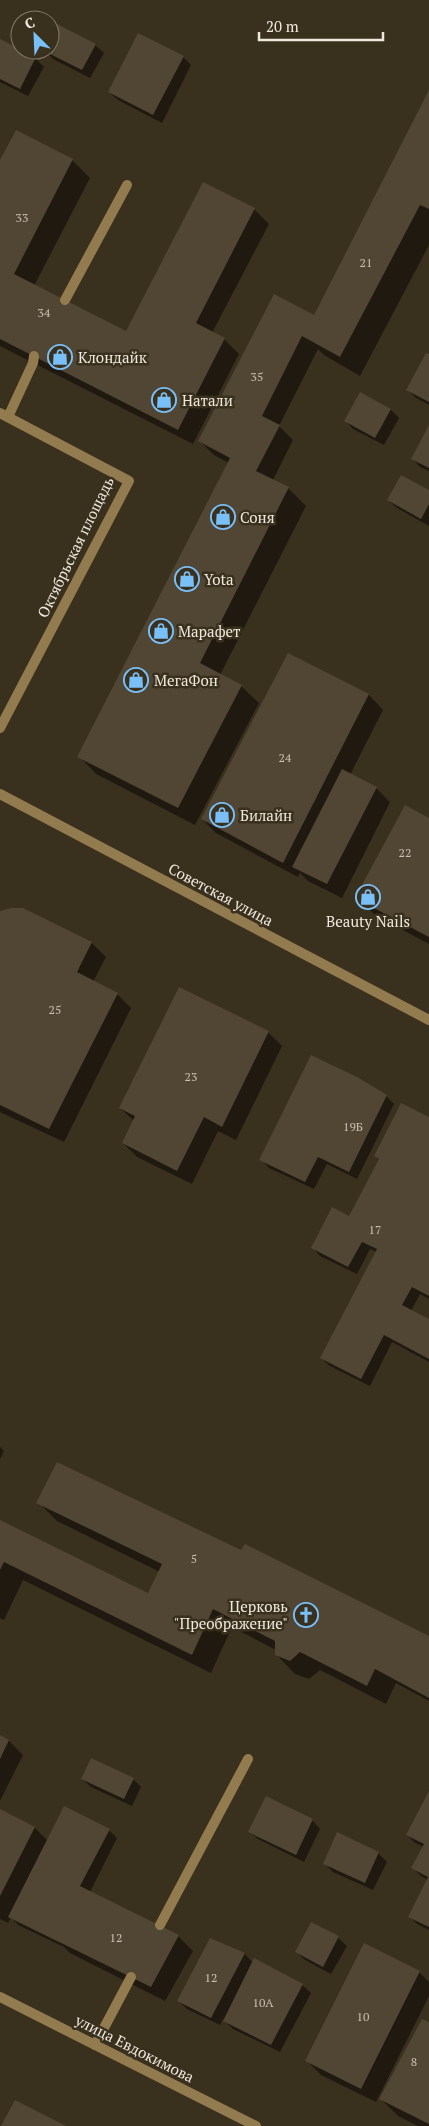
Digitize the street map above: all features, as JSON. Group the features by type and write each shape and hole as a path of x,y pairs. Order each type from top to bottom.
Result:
{"street":[{"path":"65,300 127,185"},
{"path":"4,415 33,364 34,356"},
{"name":"Октябрьская площадь","path":"0,728 129,481 4,415"},
{"name":"Советская улица","path":"0,794 429,1020"},
{"path":"160,1925 248,1759"},
{"path":"94,2045 131,1977"},
{"name":"улица Евдокимова","path":"0,1997 256,2126"}],"building":[{"path":"60,26 96,44 82,70 60,59"},
{"path":"138,33 184,56 153,115 108,92"},
{"path":"0,39 10,44 10,60 34,60 20,89 0,79"},
{"path":"429,90 429,209 420,205 340,357 302,336 262,416 280,425 256,471 289,487 200,663 242,685 178,808 77,757 230,458 198,441 274,294 314,315"},
{"path":"16,130 73,159 14,274 126,331 203,182 255,208 196,323 225,338 178,430 0,339 0,160"},
{"path":"426,353 429,354 429,402 406,390"},
{"path":"360,392 391,409 375,438 344,421"},
{"path":"429,425 429,468 411,459"},
{"path":"401,475 429,490 429,504 421,519 387,500"},
{"path":"288,653 369,694 283,863 201,819"},
{"path":"342,769 377,787 327,884 292,867"},
{"path":"405,805 429,818 429,937 355,898"},
{"path":"11,908 23,908 92,942 77,972 118,993 49,1129 0,1105 0,911"},
{"path":"179,987 269,1031 222,1127 204,1117 177,1171 122,1143 135,1116 119,1108"},
{"path":"311,1055 357,1077 387,1095 349,1172 318,1157 305,1182 259,1160"},
{"path":"401,1103 429,1117 429,1296 412,1287 402,1305 429,1319 429,1359 384,1335 361,1379 320,1358 377,1249 362,1242 348,1267 311,1248 332,1207 349,1216 379,1159 374,1156"},
{"path":"57,1462 241,1550 245,1544 429,1636 429,1698 375,1669 367,1686 300,1652 290,1661 275,1655 275,1641 213,1609 192,1655 4,1562 0,1570 0,1520 148,1593 162,1564 36,1503"},
{"path":"0,1735 9,1740 0,1759"},
{"path":"91,1758 134,1778 124,1799 81,1779"},
{"path":"429,1791 429,1927 408,1917 428,1877 411,1868 424,1844 406,1835"},
{"path":"266,1796 313,1819 296,1855 248,1832"},
{"path":"64,1806 110,1829 80,1886 179,1935 151,1987 8,1917"},
{"path":"0,1809 35,1827 0,1896"},
{"path":"337,1832 379,1852 365,1883 323,1864"},
{"path":"311,1922 339,1936 323,1967 295,1952"},
{"path":"210,1938 245,1953 211,2018 177,2001"},
{"path":"364,1943 420,1971 361,2089 305,2061"},
{"path":"254,1958 303,1984 271,2045 223,2021"},
{"path":"422,2019 429,2022 429,2124 379,2099"},
{"path":"15,2100 66,2126 1,2126"}],"place":[{"name":"Клондайк","path":"60,357"},
{"name":"Натали","path":"164,400"},
{"name":"Соня","path":"223,517"},
{"name":"Yota","path":"187,579"},
{"name":"Марафет","path":"161,631"},
{"name":"МегаФон","path":"136,680"},
{"name":"Билайн","path":"222,815"},
{"name":"Beauty Nails","path":"368,897"},
{"name":"Церковь \"Преображение\"","path":"306,1615"}]}
